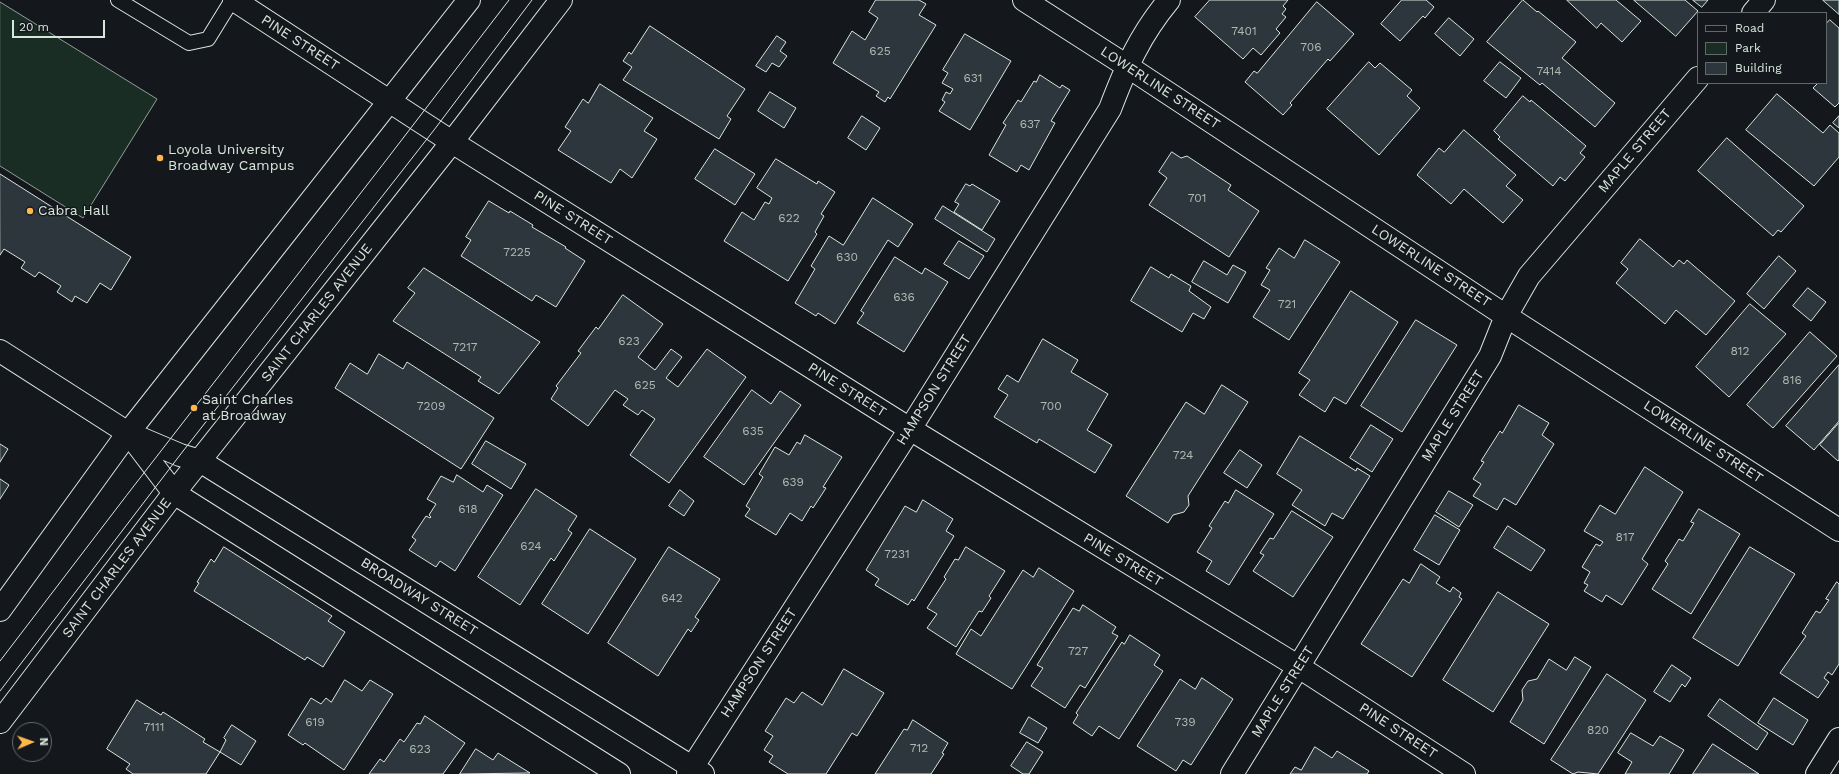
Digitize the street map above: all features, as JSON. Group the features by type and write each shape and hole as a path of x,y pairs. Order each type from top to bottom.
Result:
{"street":[{"name":"PINE STREET","path":"233,0 452,142 910,429 1298,667 1464,774"},
{"path":"0,610 128,433 469,0"},
{"name":"SAINT CHARLES AVENUE","path":"0,722 174,493 452,142 561,0"},
{"name":"LOWERLINE STREET","path":"1024,0 1127,66 1506,316 1839,530"},
{"name":"HAMPSON STREET","path":"694,772 1110,109 1127,66 1150,23 1169,0"},
{"path":"1754,12 1764,0"},
{"name":"MAPLE STREET","path":"1232,774 1490,356 1506,316 1529,276 1697,79"},
{"name":"BROADWAY STREET","path":"0,352 128,433 180,455 200,461 694,772"},
{"name":"BROADWAY STREET","path":"128,433 174,493 561,739 619,774"},
{"path":"1817,774 1839,739"}],"lane":[{"path":"118,0 189,43 208,39 233,0"}],"green space":[{"path":"0,2 157,99 83,218 0,166"}],"building":[{"path":"876,0 919,0 926,4 919,15 936,25 890,99 888,97 885,102 876,96 879,92 833,63 852,31 865,40 878,18 869,12"},
{"path":"1210,0 1288,0 1283,6 1286,9 1282,14 1286,17 1276,29 1280,33 1261,55 1253,48 1243,59 1195,17"},
{"path":"1402,0 1426,0 1434,7 1425,18 1423,16 1400,41 1381,24"},
{"path":"1523,0 1576,42 1562,58 1615,103 1595,127 1542,83 1540,85 1487,42"},
{"path":"1567,0 1616,0 1641,21 1622,42 1601,23 1597,28"},
{"path":"1634,0 1685,0 1698,11 1676,36"},
{"path":"1693,0 1708,0 1702,7"},
{"path":"1823,0 1839,0 1839,14"},
{"path":"1317,2 1354,34 1330,61 1328,59 1290,103 1292,105 1283,115 1245,82 1254,71 1257,73"},
{"path":"1449,18 1474,39 1460,56 1435,34"},
{"path":"1830,20 1839,28 1839,103 1835,107 1813,88 1817,84 1827,84 1827,23"},
{"path":"650,26 745,89 727,116 731,119 719,139 623,80 632,67 623,61 629,52 631,54"},
{"path":"965,34 1011,61 970,130 939,111 945,102 942,100 946,92 950,94 953,89 942,83 948,73 943,70"},
{"path":"777,36 786,42 780,51 787,56 779,67 772,63 766,72 756,66"},
{"path":"1369,62 1375,68 1380,63 1412,90 1407,96 1420,108 1379,155 1327,109"},
{"path":"1500,62 1521,78 1506,98 1484,81"},
{"path":"1040,75 1060,88 1062,85 1070,90 1051,121 1055,123 1029,170 1021,165 1017,172 989,155 1006,125 1003,123 1018,100 1021,102 1034,81 1036,82"},
{"path":"600,84 653,118 644,131 657,139 632,178 620,169 611,183 558,150 571,131 565,127 583,99 588,103"},
{"path":"770,92 796,108 784,128 758,111"},
{"path":"1777,94 1823,133 1830,125 1839,133 1839,157 1814,186 1746,130"},
{"path":"1523,96 1530,102 1531,100 1586,146 1580,153 1585,157 1565,181 1560,177 1553,186 1498,139 1500,137 1494,131"},
{"path":"862,116 880,128 866,150 848,138"},
{"path":"1839,116 1839,128 1833,123"},
{"path":"1464,130 1516,175 1506,186 1523,200 1503,223 1464,189 1451,204 1417,175 1439,148 1444,152"},
{"path":"1727,138 1804,206 1781,232 1778,230 1773,236 1698,171"},
{"path":"715,149 755,174 735,205 695,179"},
{"path":"1172,152 1181,158 1187,156 1231,185 1228,190 1259,211 1229,257 1149,205 1167,178 1159,172"},
{"path":"776,159 817,184 818,181 835,192 821,214 824,216 815,232 817,234 788,281 724,241 742,212 754,220 765,202 769,204 772,198 757,188"},
{"name":"Cabra Hall","path":"0,174 131,257 111,290 100,283 87,303 75,296 72,302 57,292 61,286 39,272 35,277 21,268 25,262 4,249 0,255"},
{"path":"966,184 970,186 972,184 1000,201 982,230 954,212 959,204 955,202"},
{"path":"873,198 913,224 898,247 888,240 835,324 818,313 816,316 795,303 815,269 811,266 829,236 843,245"},
{"path":"489,201 509,213 510,211 533,225 532,227 566,247 565,248 585,261 556,307 536,295 532,301 461,256 471,240 466,237"},
{"path":"943,206 995,239 987,252 935,219"},
{"path":"1640,239 1673,267 1679,260 1684,264 1687,260 1735,301 1706,335 1676,310 1665,324 1616,283 1628,269 1621,263"},
{"path":"1305,240 1340,262 1289,340 1253,317 1270,290 1261,285 1270,270 1266,268 1279,248 1294,258"},
{"path":"959,241 984,256 969,279 944,264"},
{"path":"1779,256 1796,271 1764,309 1747,294"},
{"path":"895,257 922,274 925,268 948,282 904,352 857,323 864,313 861,311"},
{"path":"1204,261 1227,275 1233,265 1246,272 1228,303 1192,282"},
{"path":"1151,267 1169,278 1171,274 1191,286 1189,291 1211,307 1204,319 1193,313 1182,332 1131,301"},
{"path":"424,268 540,342 499,394 478,381 481,377 393,321 415,293 408,288"},
{"path":"1808,288 1826,302 1811,321 1793,306"},
{"path":"1351,291 1398,322 1346,404 1334,397 1325,412 1299,395 1310,380 1299,373"},
{"path":"623,295 663,324 638,357 655,370 671,349 682,357 666,378 678,387 707,349 746,377 669,483 630,455 655,419 642,410 638,415 623,405 628,399 615,390 588,426 551,399 558,388 556,386 581,353 578,351 596,327 598,329"},
{"path":"1750,304 1786,334 1729,397 1696,367"},
{"path":"1416,320 1457,345 1402,432 1361,406"},
{"path":"1810,332 1837,356 1773,428 1747,405"},
{"path":"1043,339 1078,360 1071,372 1108,394 1087,430 1112,445 1095,473 1039,439 1037,443 994,417 1008,395 998,389 1007,375 1018,382"},
{"path":"379,354 403,369 407,362 494,418 461,469 335,388 350,363 367,374"},
{"path":"1839,365 1839,421 1814,450 1786,426"},
{"path":"1222,385 1248,402 1188,496 1189,505 1184,512 1173,515 1168,523 1126,496 1186,402 1204,414"},
{"path":"752,390 771,404 780,391 801,405 744,485 704,457"},
{"path":"1519,405 1549,423 1542,435 1554,444 1516,505 1504,498 1497,510 1473,496 1481,484 1473,479 1484,462 1481,461 1500,431 1502,433"},
{"path":"1839,423 1839,460 1838,461 1820,445"},
{"path":"1371,425 1393,439 1372,472 1350,458"},
{"path":"805,435 842,457 823,487 826,488 813,508 811,506 802,521 790,513 776,535 745,516 750,509 746,506 763,477 759,474 775,447 789,455 797,442 800,444"},
{"path":"1300,436 1356,471 1357,468 1370,476 1343,519 1332,513 1325,526 1292,505 1302,490 1277,474"},
{"path":"486,441 526,464 511,489 472,464"},
{"path":"0,444 8,449 0,462"},
{"path":"1240,450 1262,465 1247,488 1224,473"},
{"path":"1645,467 1683,492 1642,559 1648,564 1622,605 1606,595 1602,602 1584,591 1588,585 1584,583 1590,572 1582,567 1596,544 1600,546 1603,542 1584,531 1600,505 1615,514"},
{"path":"457,475 483,492 487,485 503,495 455,571 440,561 436,567 409,550 416,540 412,537 426,516 431,517 429,515 436,504 427,499 441,476 453,482"},
{"path":"0,479 9,485 0,499"},
{"path":"536,489 577,516 568,530 572,533 554,561 551,558 520,605 478,577"},
{"path":"680,490 694,501 684,516 669,506"},
{"path":"1236,490 1274,514 1229,585 1206,571 1212,561 1197,552 1212,528 1209,526 1225,501 1228,503"},
{"path":"1449,491 1473,505 1459,527 1436,512"},
{"path":"923,500 953,519 946,531 954,536 914,601 912,599 908,605 875,585 879,579 866,570 905,506 916,512"},
{"path":"1699,509 1740,534 1691,614 1652,589 1668,564 1665,561 1679,539 1683,541 1694,523 1691,522"},
{"path":"1292,511 1333,537 1293,597 1253,571 1264,555 1260,553 1270,538 1273,539"},
{"path":"1435,515 1460,530 1439,565 1414,550"},
{"path":"1508,526 1545,550 1531,571 1494,548"},
{"path":"590,529 636,559 588,634 542,604"},
{"path":"224,547 332,616 328,621 345,632 323,667 307,657 305,660 194,591 199,583 197,582 211,559 214,562"},
{"path":"669,547 720,579 695,617 699,620 691,632 688,629 658,676 608,643"},
{"path":"966,547 1005,571 989,596 991,598 982,612 979,611 956,647 927,628 937,614 927,608 946,579 944,577 955,559 958,560"},
{"path":"1750,547 1795,574 1738,666 1693,638"},
{"path":"1421,564 1440,577 1436,583 1450,592 1453,587 1461,593 1459,597 1462,599 1412,677 1361,644 1403,579 1409,583"},
{"path":"1039,568 1074,591 1012,689 956,654 971,629 981,636 1023,570 1033,577"},
{"path":"1837,582 1839,584 1839,664 1832,675 1828,672 1824,678 1829,682 1818,698 1780,673 1806,636 1802,633 1816,611 1820,613 1829,600 1826,599"},
{"path":"1498,592 1549,624 1493,712 1443,680"},
{"path":"1083,605 1116,627 1112,633 1118,636 1085,688 1080,685 1065,708 1031,686 1043,668 1037,665 1073,608 1079,611"},
{"path":"1130,635 1160,655 1154,665 1163,671 1119,739 1099,726 1092,736 1073,723 1078,715 1076,713 1122,642 1124,644"},
{"path":"1575,657 1591,667 1544,744 1510,722 1523,700 1522,690 1528,681 1537,679 1549,659 1566,670"},
{"path":"1672,665 1691,678 1685,687 1682,684 1670,702 1654,692"},
{"path":"844,669 884,693 857,736 852,733 826,774 788,774 769,762 773,756 764,750 773,736 765,731 786,698 794,703 802,692 822,705"},
{"path":"1607,674 1646,700 1598,774 1578,772 1573,774 1551,760"},
{"path":"1202,678 1233,699 1191,765 1183,760 1176,771 1137,746 1180,679 1195,689"},
{"path":"345,680 362,691 370,680 393,694 344,770 305,743 303,745 288,735 311,698 321,704 326,698 331,702"},
{"path":"1774,698 1808,720 1793,745 1758,723"},
{"path":"1720,699 1768,733 1757,750 1708,716"},
{"path":"137,700 161,715 163,712 205,739 203,742 220,752 206,774 133,774 126,769 130,764 107,749"},
{"path":"425,716 465,743 443,774 369,774 380,759 384,762 400,739 404,742 417,723 420,724"},
{"path":"1029,717 1047,728 1038,743 1020,733"},
{"path":"913,720 948,743 942,753 944,754 931,774 875,774 904,729 907,730"},
{"path":"232,725 256,741 241,765 220,752 226,740 224,738"},
{"path":"1631,733 1653,746 1660,736 1684,750 1669,774 1625,774 1632,762 1618,753"},
{"path":"1027,742 1043,752 1029,774 1023,774 1011,766"},
{"path":"1713,744 1759,774 1693,774"},
{"path":"1315,747 1332,758 1337,751 1369,771 1367,774 1290,774 1295,767 1301,770"},
{"path":"476,749 493,760 498,753 530,773 460,774"}],"tram line":[{"path":"0,661 509,0"},
{"path":"0,691 180,455 434,130 532,0"}],"place":[{"name":"Loyola University Broadway Campus","path":"160,158"},
{"name":"Cabra Hall","path":"30,211"},
{"name":"Saint Charles at Broadway","path":"194,408"}]}
